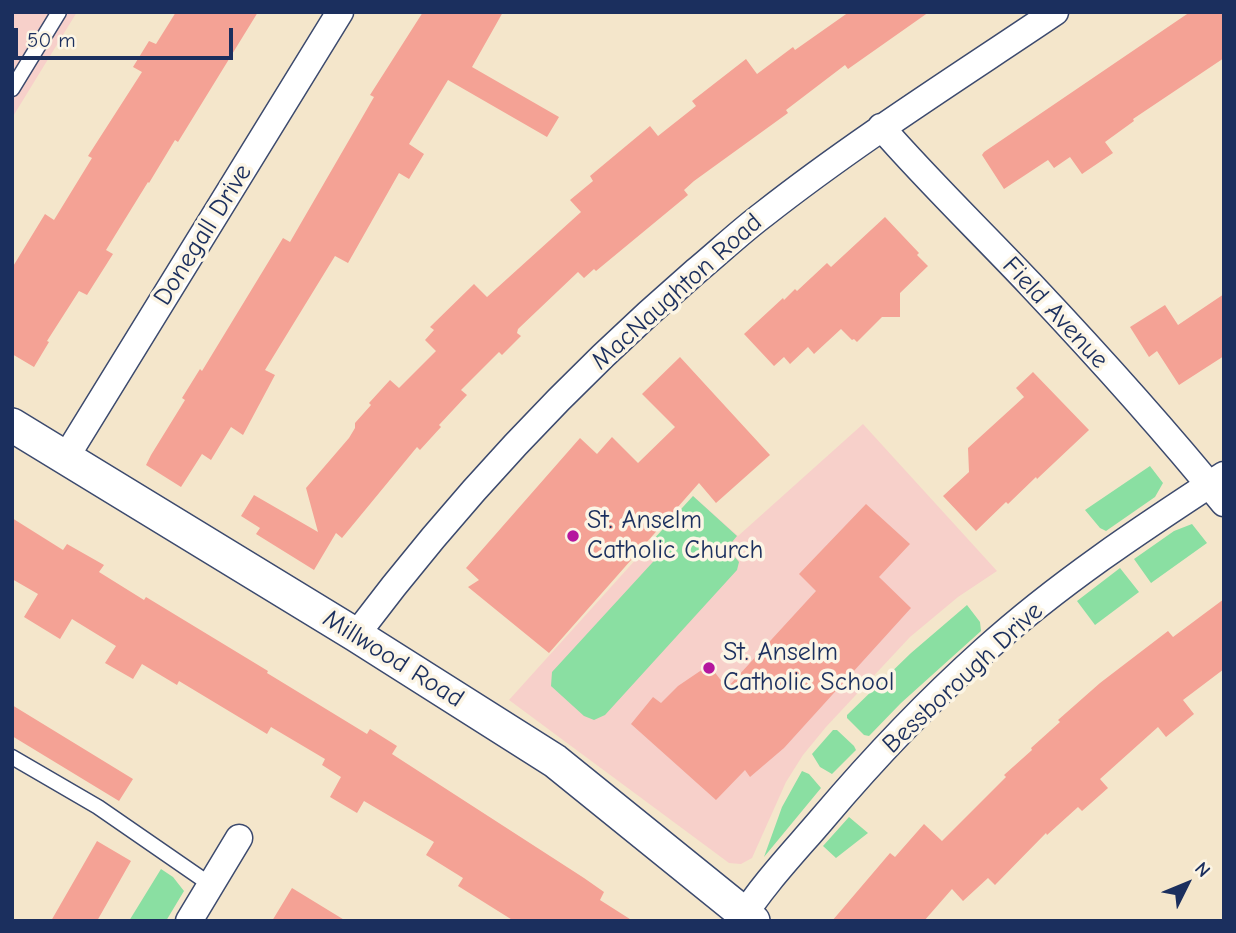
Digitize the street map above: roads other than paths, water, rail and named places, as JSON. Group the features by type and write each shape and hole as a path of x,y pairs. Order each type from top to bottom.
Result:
{"street":[{"name":"Donegall Drive","path":"66,457 340,12"},
{"name":"MacNaughton Road","path":"356,635 424,547 544,413 649,312 752,224 881,127 1055,12"},
{"name":"Field Avenue","path":"881,127 913,165 1031,285 1219,488"},
{"name":"Millwood Road","path":"12,425 356,635 555,761 746,918"},
{"name":"Bessborough Drive","path":"746,918 789,856 861,775 986,649 1088,567 1219,488"},
{"path":"189,921 239,838"}],"lane":[{"path":"12,89 59,12"},
{"path":"12,758 98,807 211,885"}],"place":[{"name":"St. Anselm Catholic Church","path":"573,536"},
{"name":"St. Anselm Catholic School","path":"709,668"}]}
